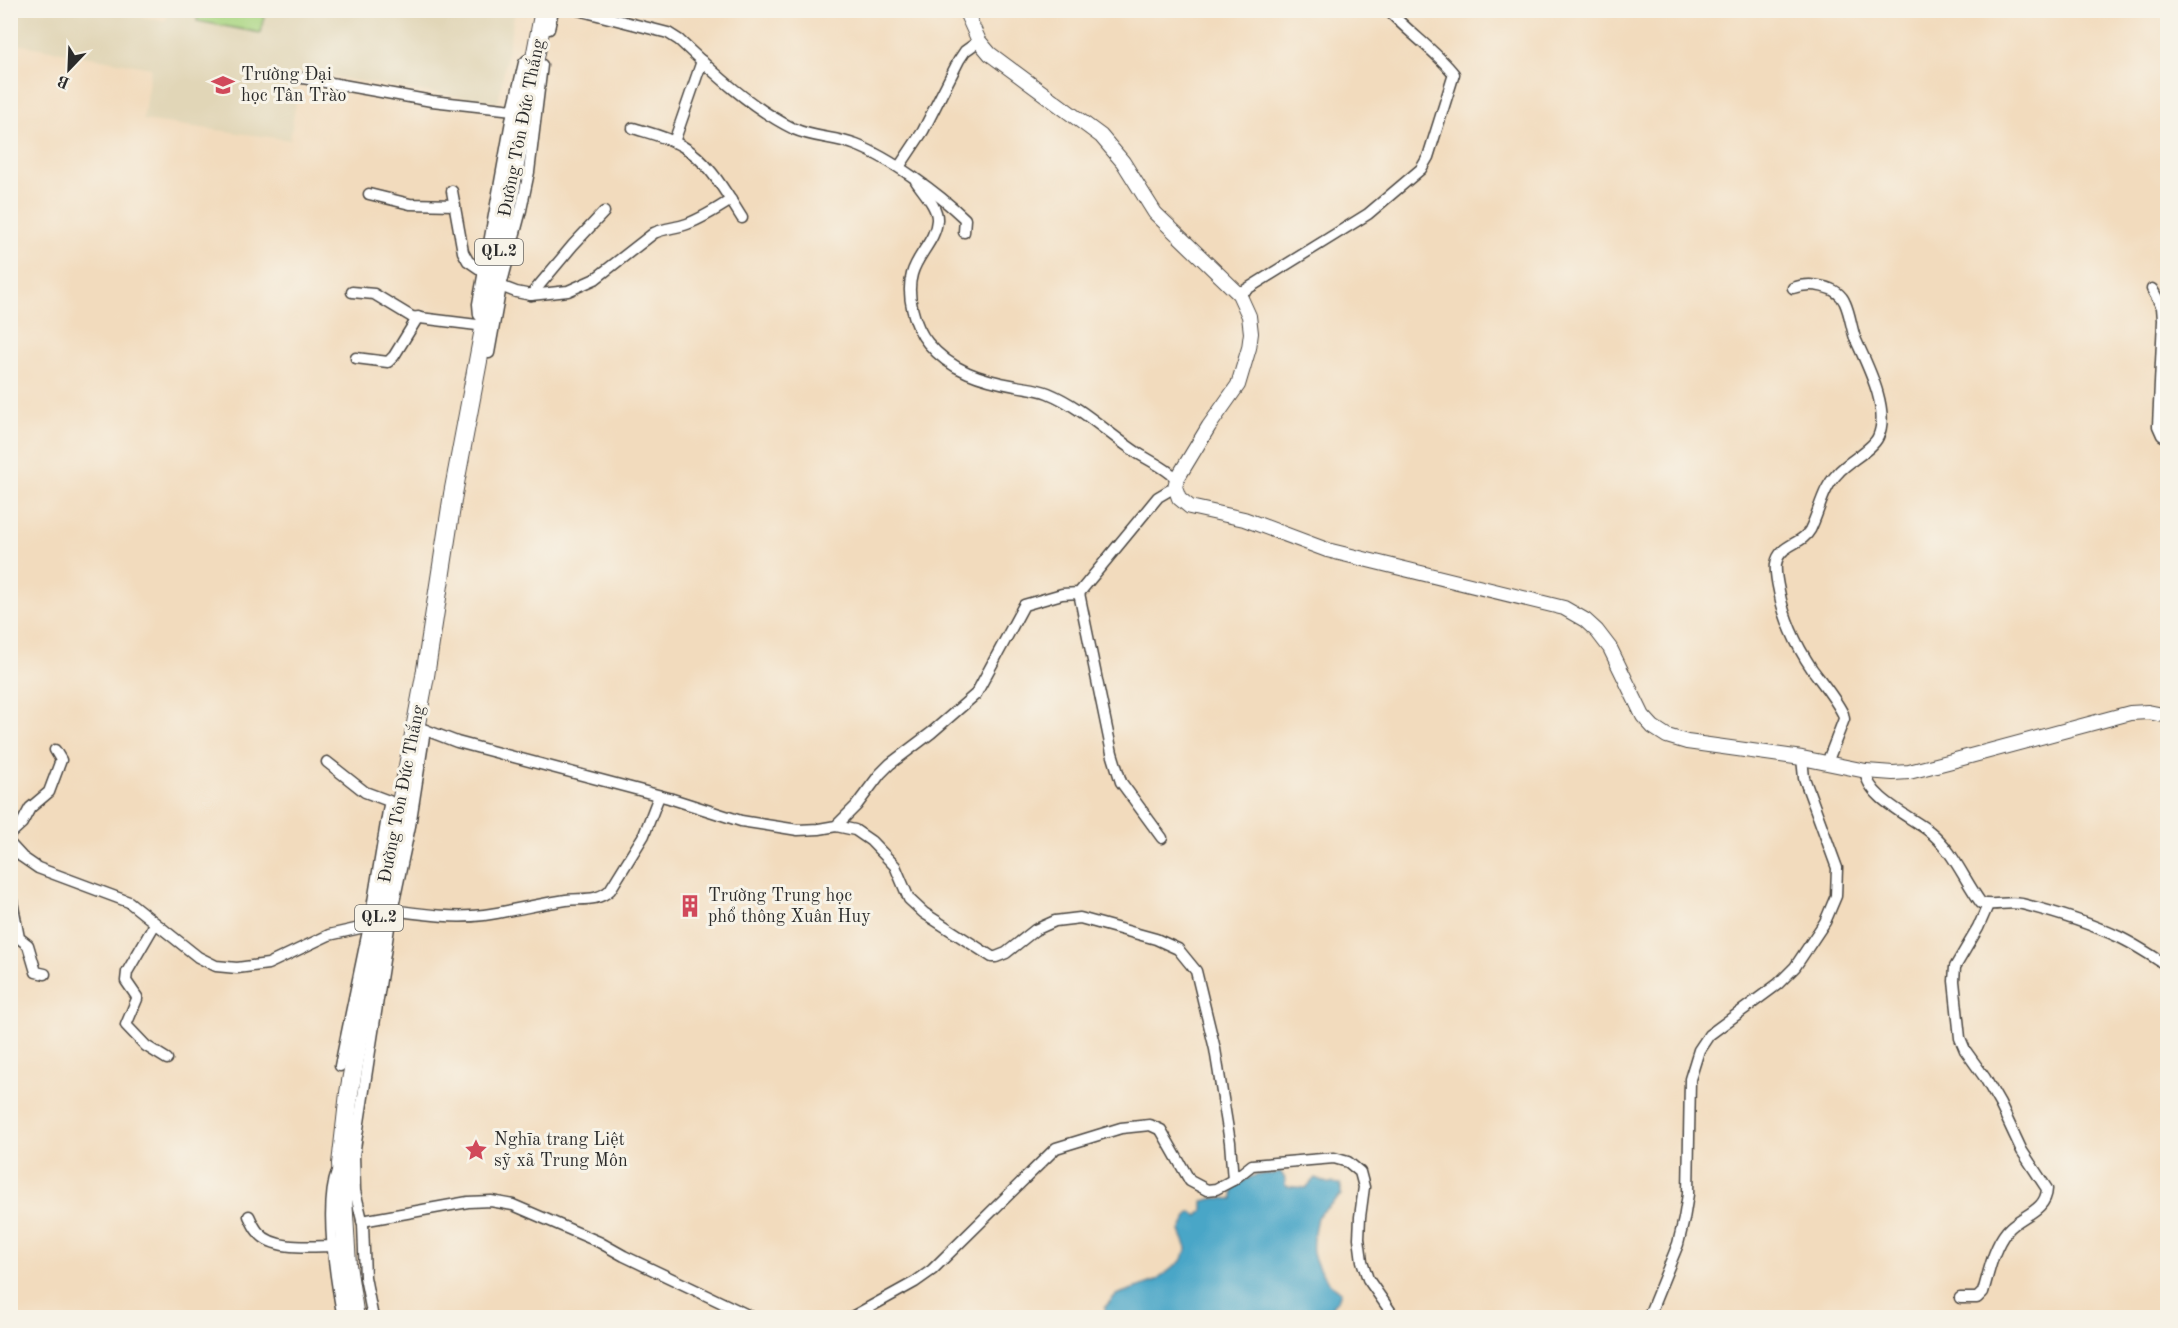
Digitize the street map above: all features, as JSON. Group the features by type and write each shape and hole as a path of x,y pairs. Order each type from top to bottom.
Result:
{"highway":[{"name":"Đường Tôn Đức Thắng","path":"355,1317 347,1265 346,1172 349,1093 380,919 420,728 448,520 493,280 538,63 544,10"}],"street":[{"path":"493,280 520,193 529,172 538,63 553,10"},
{"path":"578,10 668,33 756,105 792,128 855,144 899,167 965,219 964,232"},
{"path":"836,826 856,806 890,764 931,733 975,694 983,684 1024,605 1062,594 1079,593 1158,497 1176,483 1209,426 1238,386 1250,348 1249,316 1239,294 1155,213 1123,162 1101,136 998,60 979,41 965,10"},
{"path":"1239,294 1368,214 1421,169 1428,157 1454,74 1446,63 1388,10"},
{"path":"899,167 923,131 959,60 965,51 979,41"},
{"path":"489,353 501,188 513,110 524,63 527,60 538,63"},
{"path":"674,142 702,61"},
{"path":"303,78 432,101 513,110"},
{"path":"633,128 674,142 700,159 742,218"},
{"path":"916,181 936,211 937,220 934,231 912,273 910,291 912,305 917,323 927,343 950,363 970,375 987,381 1045,392 1060,399 1095,420 1133,450 1160,465 1176,483 1179,498 1190,507 1244,519 1327,550 1564,608 1585,620 1597,631 1610,648 1643,716 1653,728 1666,736 1687,742 1802,758 1866,771 1909,772 2130,713 2148,712 2168,716"},
{"path":"452,191 463,252 468,261 493,280 516,292 531,295 568,291 585,285 654,233 685,225 731,200"},
{"path":"369,194 410,204 455,205"},
{"path":"531,295 604,212"},
{"path":"1793,288 1802,285 1817,286 1840,294 1845,301 1880,404 1881,429 1878,439 1837,474 1824,492 1810,530 1790,544 1779,555 1776,562 1776,574 1785,618 1810,666 1843,714 1844,719 1827,763"},
{"path":"2152,288 2162,307 2158,426 2162,435 2168,439"},
{"path":"352,292 374,294 398,309 418,317 485,323"},
{"path":"356,358 388,362 418,317"},
{"path":"1079,593 1112,753 1121,782 1162,838"},
{"path":"420,728 457,742 659,796 741,821 810,830 836,826 855,830 871,841 895,866 909,899 924,913 992,957 1006,953 1035,930 1055,921 1080,918 1156,939 1178,949 1196,971 1215,1049 1230,1142 1233,1180"},
{"path":"10,834 22,823 30,808 49,792 61,760 55,750"},
{"path":"1648,1317 1678,1244 1684,1219 1689,1185 1690,1079 1699,1050 1709,1035 1778,984 1795,967 1826,922 1836,896 1837,868 1804,778 1802,758"},
{"path":"327,762 365,792 389,801 380,919 340,1066"},
{"path":"1866,771 1870,787 1944,845 1954,857 1978,900 1988,905 2000,902 2019,904 2101,929 2168,966"},
{"path":"12,851 38,868 129,902 204,962 237,968 268,964 329,935 380,919 482,915 566,900 596,899 604,896 644,834 659,796"},
{"path":"10,891 19,938 28,945 36,972 45,974"},
{"path":"1959,1298 1977,1298 1983,1292 2002,1238 2017,1221 2040,1207 2046,1200 2047,1194 2047,1189 2022,1151 2000,1104 1965,1050 1956,1023 1955,967 1978,928 1988,905"},
{"path":"155,924 127,972 126,981 137,999 126,1025 146,1046 166,1059"},
{"path":"850,1317 859,1314 933,1270 1056,1148 1066,1143 1121,1128 1149,1125 1161,1130 1190,1181 1207,1190 1216,1189 1233,1180 1252,1165 1334,1158 1348,1162 1360,1172 1364,1187 1359,1227 1362,1261 1368,1280 1395,1317"},
{"path":"343,1317 336,1282 333,1181 346,1172 360,1223 365,1277 373,1317"},
{"path":"360,1223 468,1202 491,1201 513,1204 599,1242 754,1317"},
{"path":"249,1216 258,1233 289,1247 334,1246"}],"shaded area":[{"name":"Trường Đại học Tân Trào","path":"168,10 515,11 498,103 300,72 290,140 143,120 151,68 11,43 10,11 104,11 166,21"}],"green space":[{"path":"199,10 265,11 261,33 197,21"}],"water":[{"path":"1280,1171 1285,1179 1285,1186 1306,1188 1315,1178 1327,1183 1341,1184 1341,1195 1317,1217 1312,1244 1320,1270 1327,1280 1341,1292 1338,1300 1332,1305 1338,1317 1106,1317 1105,1307 1116,1295 1156,1281 1181,1261 1187,1248 1180,1231 1188,1215 1192,1212 1198,1216 1203,1210 1203,1201 1216,1198 1233,1199 1233,1190 1243,1181"}],"place":[{"name":"Trường Đại học Tân Trào","path":"223,85"},
{"name":"Trường Trung học phổ thông Xuân Huy","path":"690,906"},
{"name":"Nghĩa trang Liệt sỹ xã Trung Môn","path":"476,1150"}]}
